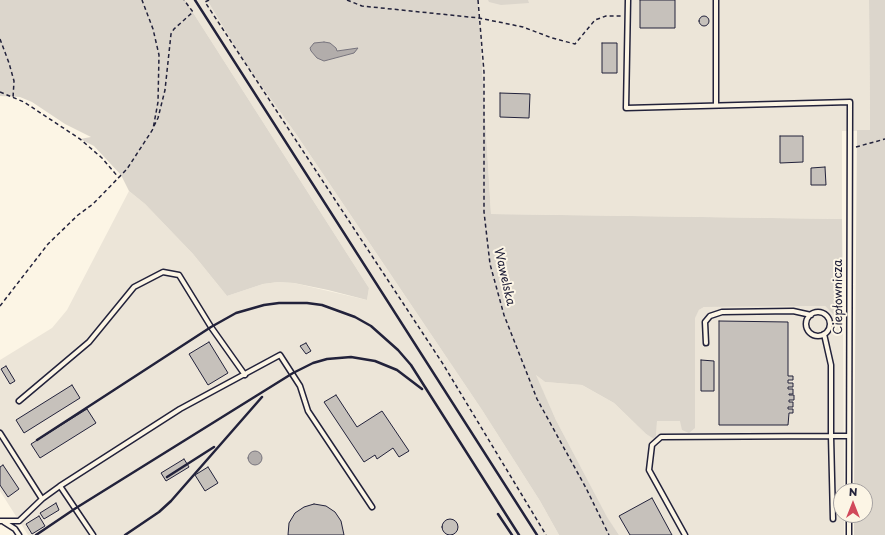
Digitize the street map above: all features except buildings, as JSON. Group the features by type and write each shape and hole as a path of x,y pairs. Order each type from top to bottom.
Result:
{"lane":[{"path":"628,0 626,108 716,105 716,0"},
{"name":"Ciepłownicza","path":"716,105 850,102 849,483"},
{"path":"19,401 89,342 134,288 163,272 179,275 211,327 245,375"},
{"path":"706,343 705,322 710,316 722,312 793,311 810,315 821,312 829,318 830,326 824,334 816,336 809,332 806,322 810,315"},
{"path":"824,334 831,365 833,519"},
{"path":"2,521 19,521 42,499 60,486 180,409 280,355 300,386 308,411 372,507"},
{"path":"0,433 42,499"},
{"path":"685,535 649,470 652,445 662,437 849,436"},
{"path":"60,486 93,535"},
{"path":"2,521 15,529 19,535"},
{"path":"849,523 849,535"}],"path":[{"path":"142,0 153,29 159,55 158,102 153,129"},
{"path":"0,306 48,244 78,215 93,204 119,178 145,143 158,118 165,90 171,34 174,29 193,12 184,0"},
{"path":"209,0 206,2 443,364 546,535"},
{"path":"346,0 362,6 479,18 523,27 552,38 575,44 595,20 606,16 628,16"},
{"name":"Wawelska","path":"478,0 484,72 484,212 490,264 504,315 537,400 586,488 609,535"},
{"path":"0,39 10,62 14,81 13,98"},
{"path":"0,92 24,102 80,139 102,158 119,178"},
{"path":"850,149 885,139"}],"shaded area":[{"path":"0,0 185,0 369,288 367,300 294,283 278,282 263,284 227,296 193,254 145,204 129,191 121,175 94,146 80,139 91,137 65,124 32,102 20,97 0,96"},
{"path":"185,0 207,0 245,63 296,134 482,410 540,501 559,535 28,535 0,491 0,360 52,328 67,310 129,191 145,204 193,254 227,296 263,284 278,282 294,283 367,300 369,288"},
{"path":"207,0 478,0 491,214 842,219 843,325 825,306 704,307 699,310 695,318 695,428 689,433 682,430 680,421 657,421 656,440 646,434 614,403 582,385 545,382 536,375 556,420 607,517 619,535 559,535 540,501 482,410 296,134 245,63"},
{"path":"478,0 869,0 870,131 842,131 842,219 491,214"},
{"path":"488,0 528,0 529,3 501,5 489,2"},
{"path":"869,0 885,0 885,535 854,535 854,523 873,523 873,483 854,483 857,130 870,130"},
{"path":"314,43 330,43 336,48 337,51 358,48 354,53 324,61 317,58 310,48"},
{"path":"825,306 843,325 844,483 833,483 833,523 844,523 844,535 619,535 607,518 556,420 535,374 545,382 582,385 614,403 646,434 656,439 657,421 681,421 681,427 695,317 699,310 704,307"},
{"path":"252,451 258,451 262,455 262,461 258,465 252,465 248,461 248,455"}],"railway":[{"path":"195,0 537,535"},
{"path":"37,440 211,327 236,313 264,305 279,303 307,303 322,305 355,317 371,326 398,350 411,365 519,535"},
{"path":"36,535 76,508 293,373 313,363 327,359 351,357 375,361 397,370 422,389"},
{"path":"125,535 159,512 171,501 262,397"},
{"path":"167,477 214,447"},
{"path":"498,514 512,535"}]}
